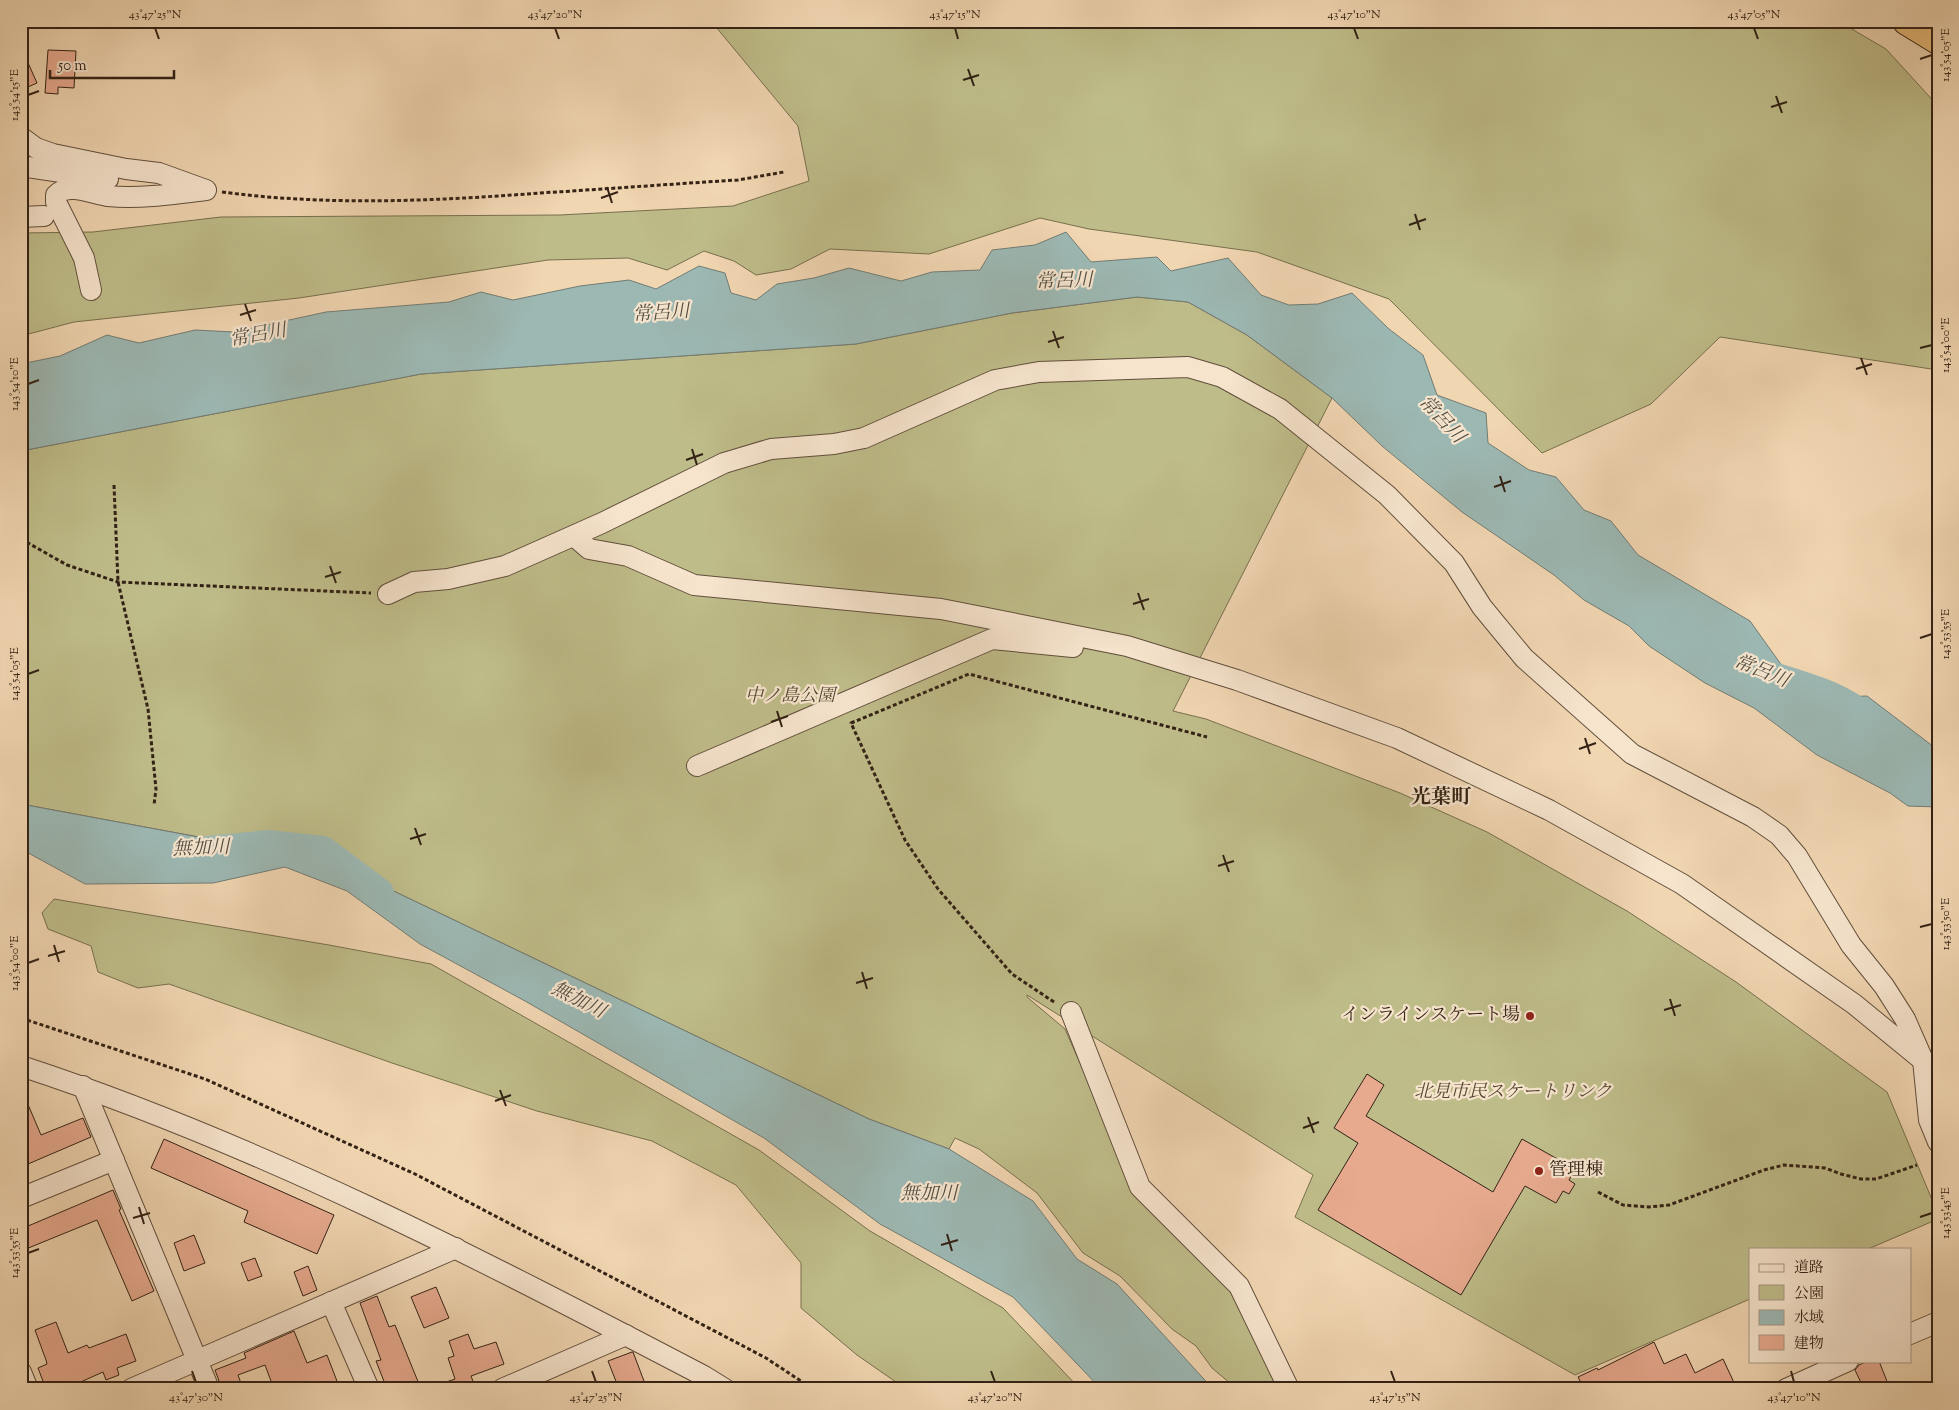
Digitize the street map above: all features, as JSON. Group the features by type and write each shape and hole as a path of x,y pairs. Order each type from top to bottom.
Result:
{"highway":[{"path":"1907,21 1938,40"}],"street":[{"path":"21,137 36,148 53,154 126,170 159,173 206,190"},
{"path":"21,166 137,184 206,190"},
{"path":"91,290 84,258 56,202 56,195 59,191 67,189 109,196 134,196 206,190"},
{"path":"21,217 44,216"},
{"path":"388,594 414,582 448,579 505,566 574,536 724,463 770,449 834,444 864,438 964,392 1010,376 1039,372 1188,367 1222,377 1280,409 1387,495 1454,563 1482,607 1524,658 1632,754 1753,817 1779,835 1797,856 1851,945 1884,986 1905,1019 1930,1066 1929,1120 1938,1142"},
{"path":"574,536 589,549 628,556 694,585 941,608 1126,646 1237,680 1398,738 1550,810 1682,884 1854,1004 1930,1066"},
{"path":"697,766 992,639 1082,648 1104,642"},
{"path":"1062,1007 1140,1187 1239,1286 1288,1389"},
{"path":"21,1066 83,1086 252,1152 456,1248 626,1335 725,1389"},
{"path":"83,1086 209,1389"},
{"path":"21,1198 114,1160"},
{"path":"131,1389 456,1248"},
{"path":"331,1302 369,1389"},
{"path":"1912,1333 1938,1322"},
{"path":"502,1389 527,1384 626,1335"},
{"path":"1786,1389 1846,1362"},
{"path":"21,1372 28,1389"}],"path":[{"path":"206,190 253,196 319,200 441,200 738,180 784,172"},
{"path":"114,485 118,582 148,709 155,773 154,805"},
{"path":"21,539 67,565 118,582 388,594"},
{"path":"1062,1007 1012,974 938,889 905,840 851,723 969,674 1207,737"},
{"path":"21,1018 205,1079 415,1174 766,1358 813,1389"},
{"path":"1598,1192 1622,1205 1659,1206 1693,1198 1764,1170 1784,1165 1825,1168 1862,1179 1876,1179 1917,1165"}],"green space":[{"path":"711,21 1838,21 1886,49 1938,106 1938,220 1936,221 1938,224 1938,370 1720,337 1651,404 1542,453 1389,299 1257,252 1089,229 1040,218 929,254 830,249 791,269 756,275 734,261 704,251 667,270 628,258 548,260 299,298 74,322 21,336 21,233 93,232 221,217 560,215 733,206 809,181 798,126"},
{"name":"中ノ島公園","path":"1137,297 1188,302 1247,335 1332,398 1173,711 1206,719 1400,793 1487,832 1627,911 1736,982 1887,1092 1938,1214 1938,1219 1870,1248 1749,1248 1749,1299 1575,1375 1295,1217 1313,1175 1027,995 1065,1029 1136,1191 1234,1289 1280,1389 1237,1389 1212,1368 1196,1346 1172,1329 1120,1276 1083,1253 1037,1193 979,1149 955,1138 949,1149 869,1119 333,862 21,804 21,451 421,374 856,344 1012,313"},
{"path":"54,899 431,964 759,1150 870,1231 1003,1308 1080,1389 906,1389 857,1355 801,1308 801,1263 736,1185 652,1141 537,1111 392,1063 169,984 138,988 98,972 91,946 48,929 42,913"}],"water":[{"path":"1066,232 1091,262 1157,257 1171,271 1228,258 1261,295 1289,305 1318,304 1352,293 1389,329 1423,355 1437,395 1486,413 1488,443 1529,470 1556,477 1584,510 1611,521 1638,555 1750,621 1780,663 1812,698 1867,696 1938,750 1938,807 1908,806 1890,793 1817,755 1754,708 1705,683 1649,646 1629,626 1584,600 1554,575 1462,512 1382,446 1332,398 1247,335 1188,302 1137,297 1012,313 856,344 421,374 21,451 21,364 60,356 107,335 139,343 195,330 234,332 326,312 449,302 481,292 513,300 580,286 629,280 656,289 699,266 725,273 731,293 756,300 777,284 814,278 849,268 901,281 932,272 980,270 992,250 1035,245"},
{"name":"無加川","path":"21,804 333,862 869,1119 949,1149 1033,1201 1077,1259 1117,1284 1213,1389 1101,1389 1013,1297 880,1224 764,1138 525,1001 420,944 347,891 285,867 213,883 85,884 21,849"}],"building":[{"path":"21,47 37,83 21,90"},
{"path":"48,50 76,51 74,88 58,87 58,94 45,93"},
{"path":"1367,1074 1384,1085 1366,1116 1493,1192 1522,1139 1575,1169 1569,1180 1575,1184 1569,1194 1563,1191 1556,1203 1525,1186 1461,1295 1318,1210 1358,1143 1334,1128"},
{"path":"21,1088 41,1135 83,1118 91,1137 21,1167"},
{"path":"164,1139 334,1215 317,1254 244,1222 248,1211 151,1168"},
{"path":"113,1190 121,1209 119,1210 154,1291 132,1301 97,1220 21,1251 21,1229"},
{"path":"194,1235 205,1263 184,1271 174,1243"},
{"path":"255,1258 262,1276 248,1281 241,1263"},
{"path":"308,1266 317,1290 303,1296 294,1272"},
{"path":"436,1287 449,1318 424,1328 411,1297"},
{"path":"377,1296 389,1327 395,1325 421,1389 387,1389 376,1361 381,1360 360,1303"},
{"path":"56,1322 68,1353 87,1345 89,1348 126,1334 136,1361 117,1368 119,1375 106,1380 103,1372 65,1389 46,1389 38,1368 47,1364 35,1330"},
{"path":"294,1331 307,1363 327,1355 340,1389 274,1389 265,1365 238,1375 243,1389 222,1389 215,1370 246,1358 244,1353"},
{"path":"468,1334 474,1349 496,1342 504,1364 471,1376 476,1389 433,1389 432,1387 455,1379 448,1358 454,1356 449,1341"},
{"path":"1654,1342 1664,1364 1686,1354 1695,1373 1723,1359 1737,1389 1584,1389 1578,1377 1597,1368 1598,1370"},
{"path":"633,1352 647,1389 619,1389 608,1361"},
{"path":"1866,1362 1879,1362 1890,1389 1864,1389 1855,1370 1859,1365"}],"waterway":[{"name":"常呂川","path":"1765,674 1831,697 1855,710 1866,719"},
{"name":"無加川","path":"209,851 268,845 323,851 379,893"}],"place":[{"name":"インラインスケート場","path":"1530,1016"},
{"name":"管理棟","path":"1539,1171"}],"district":[{"name":"光葉町","path":"1441,798"}],"park label":[{"name":"北見市民スケートリンク","path":"1513,1093"}]}
